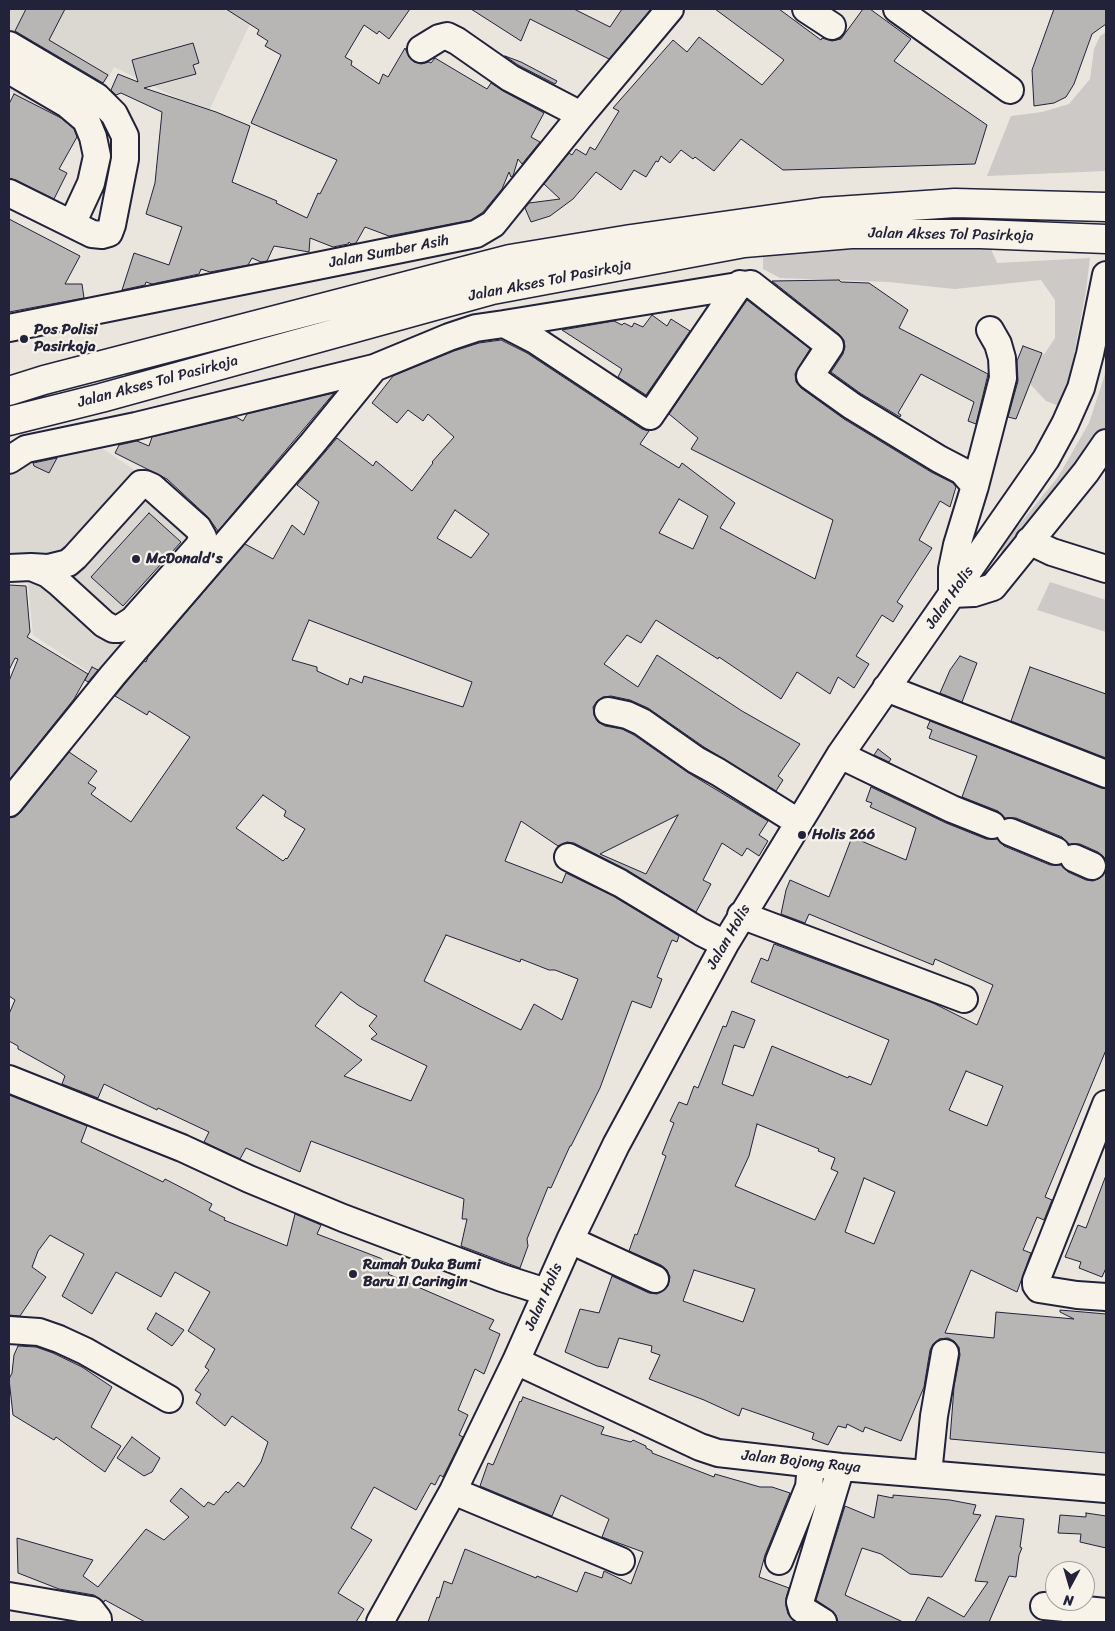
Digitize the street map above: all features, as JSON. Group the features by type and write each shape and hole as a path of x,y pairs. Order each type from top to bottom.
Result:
{"highway":[{"name":"Jalan Akses Tol Pasirkoja","path":"9,390 510,259 622,240 822,212 955,203 1106,207"},
{"name":"Jalan Akses Tol Pasirkoja","path":"9,421 101,398 492,290 744,243 851,234 980,234 1106,239"},
{"path":"9,371 44,380"},
{"path":"9,441 101,398"}],"street":[{"name":"Jalan Sumber Asih","path":"9,328 476,234 493,224 670,9"},
{"path":"806,9 832,26"},
{"path":"897,9 1010,90"},
{"path":"421,49 446,36 457,41 510,78 581,115"},
{"path":"9,45 97,97 114,114 125,136 125,159 109,233 102,235 92,234 9,193"},
{"path":"9,70 67,104 86,120 97,156 91,183 72,224"},
{"name":"Jalan Holis","path":"380,1622 453,1491 516,1361 546,1292 616,1144 741,915 840,755 1046,459 1065,424 1080,388 1090,354 1106,275"},
{"path":"504,324 535,340 650,416 751,284"},
{"path":"9,460 26,449 136,426 374,368 476,328 751,284 830,346 810,376 852,406 962,471 975,486"},
{"path":"990,330 998,344 1002,358 1002,378 975,486 955,553 952,569 952,594 974,593 993,587 1086,472 1106,443"},
{"path":"9,803 113,675 312,444 374,368"},
{"path":"145,484 152,487 198,528 203,537 198,547 133,620 119,629 111,628 104,624 48,574 20,568 61,566 76,557 137,487 145,484"},
{"path":"1029,541 1052,552 1106,569"},
{"path":"886,688 1106,774"},
{"path":"608,711 627,715 642,722 696,760 798,822"},
{"path":"840,755 952,808 1074,858"},
{"path":"568,857 620,883 701,932 725,944"},
{"path":"741,915 964,999"},
{"path":"9,1079 182,1148 343,1218 502,1278 546,1292"},
{"path":"1106,1104 1036,1281 1040,1289 1077,1295 1106,1297"},
{"path":"570,1240 655,1279"},
{"path":"9,1330 39,1332 60,1339 85,1351 169,1399"},
{"path":"928,1474 934,1416 945,1353"},
{"name":"Jalan Bojong Raya","path":"516,1361 718,1453 841,1467 1106,1489"},
{"path":"779,1561 809,1487 811,1464"},
{"path":"823,1622 802,1609 800,1602 841,1467"},
{"path":"453,1491 621,1561"},
{"path":"9,1596 91,1610 98,1619 98,1622"},
{"path":"1044,1606 1106,1612"}],"shaded area":[{"path":"9,9 257,9 208,113 114,67 80,130 9,90"},
{"path":"1106,32 1106,171 987,176 1011,116 1042,112 1069,104 1090,79 1094,49 1100,36"},
{"path":"842,246 991,249 997,263 1090,258 1086,291 1064,408 1046,401 1031,385 1030,365 1045,353 1055,338 1055,300 1041,280 955,289 888,282 780,278 763,269 763,257"},
{"path":"1106,371 1106,430 1009,555 1002,554 1000,548 1058,477 1089,423"},
{"path":"93,442 221,529 96,677 33,635 27,574 9,576 9,462"},
{"path":"1050,582 1106,600 1106,632 1037,610"}],"building":[{"path":"26,9 65,9 49,40 108,75 103,83 15,31"},
{"path":"226,9 410,9 389,39 379,31 377,34 364,25 345,57 352,61 351,65 379,84 383,74 388,77 405,48 409,57 414,62 421,64 431,63 435,58 487,89 491,83 544,113 531,137 540,142 522,164 518,159 513,176 511,177 509,172 502,189 483,212 471,220 389,236 365,227 356,243 351,244 349,242 348,244 333,247 310,238 309,252 274,246 267,261 261,262 252,258 248,265 210,272 201,269 199,274 152,284 146,282 145,285 122,290 134,253 169,265 182,227 146,214 155,183 162,112 121,93 116,95 111,90 118,74 138,82 132,60 193,43 199,63 193,65 196,74 144,88 216,112 250,126 232,182 277,201 276,203 307,218 318,193 320,194 337,160 251,123 281,55 265,46 268,41 257,34 259,30"},
{"path":"471,9 574,9 610,27 622,9 651,9 609,59 530,19 521,41"},
{"path":"715,9 779,9 821,40 822,38 832,41 841,39 863,9 870,9 911,39 894,61 987,125 975,164 783,170 741,139 714,171 695,157 693,159 681,150 670,163 661,156 646,177 634,170 621,190 596,172 573,199 550,216 531,222 525,208 529,203 560,199 544,184 569,153 572,155 576,149 586,155 590,147 595,150 619,111 613,108 673,40 687,52 699,37 762,85 784,60"},
{"path":"1054,9 1106,9 1106,24 1092,34 1074,84 1066,97 1054,103 1034,106 1032,70"},
{"path":"505,56 521,62 557,81 555,84 518,65"},
{"path":"14,94 61,118 74,129 77,137 59,169 67,173 54,199 9,178 9,104"},
{"path":"9,219 80,256 65,284 82,284 84,298 9,312"},
{"path":"839,280 841,282 869,283 908,310 899,328 988,374 976,424 968,421 974,402 921,374 898,413 901,415 900,417 860,393 831,372 843,354 844,340 772,281"},
{"path":"747,300 810,349 795,374 796,382 801,388 844,419 931,472 953,483 956,487 950,507 940,501 919,540 932,548 897,602 903,606 893,622 882,615 856,656 869,664 854,688 838,677 830,694 797,672 781,699 719,657 718,659 656,620 641,643 627,635 604,664 638,687 657,655 742,711 800,744 778,776 783,780 776,791 704,747 648,708 630,700 611,696 603,697 593,707 594,715 598,722 605,726 622,729 634,735 687,772 768,821 759,835 768,841 759,856 747,848 742,856 722,843 703,880 711,884 696,912 627,870 574,843 567,842 558,846 521,821 505,861 562,883 566,873 613,896 679,936 677,942 672,940 657,977 662,979 651,1008 632,1001 600,1088 551,1188 548,1187 527,1239 528,1246 520,1268 461,1246 467,1219 462,1219 464,1199 311,1141 300,1172 246,1148 240,1159 204,1142 209,1132 158,1108 157,1110 104,1084 98,1098 62,1084 65,1076 18,1049 18,1046 9,1041 9,1014 15,1000 9,996 9,818 15,817 21,812 69,752 97,771 88,783 96,788 91,794 131,822 190,737 149,711 147,715 115,696 144,661 146,662 148,657 245,544 273,559 292,525 304,535 319,502 297,485 337,438 373,466 376,461 412,491 432,462 454,437 428,414 423,421 408,410 397,423 372,403 393,376 454,351 479,343 501,340 527,353 642,429 649,431 640,444 679,468 682,463 735,503 720,528 815,579 833,520 691,449 698,438 669,414","holes":["679,499 708,516 693,549 659,533","455,510 489,534 471,558 437,538","309,620 472,682 463,707 364,676 362,683 350,678 348,685 317,671 317,667 292,660","263,795 286,811 284,816 305,829 287,859 283,861 236,828","678,815 646,874 600,854","446,935 520,962 521,959 578,979 562,1020 534,1004 521,1030 424,981","341,992 377,1016 369,1026 377,1034 371,1039 427,1066 411,1101 344,1076 362,1060 315,1026"]},
{"path":"652,315 667,326 671,319 690,331 646,395 618,377 622,369 562,330 614,321 622,325 624,323 632,327 634,323 643,327"},
{"path":"1023,346 1042,353 1016,419 1008,417 1018,381 1017,361"},
{"path":"334,393 218,531 208,517 167,479 115,453 119,445 137,441 149,446 152,437 236,417 243,421 247,414"},
{"path":"57,458 49,473 34,466 33,463"},
{"name":"McDonald's","path":"149,513 181,542 123,606 91,577"},
{"path":"9,585 26,586 30,632 27,637 88,674 74,699 9,780 9,681 18,659 15,658 9,670"},
{"path":"960,656 977,663 962,702 940,693 950,670"},
{"path":"92,667 98,670 88,682 85,680"},
{"path":"1030,667 1106,694 1106,758 1011,721"},
{"path":"930,721 1106,789 1106,863 1104,857 1098,852 1080,844 1069,844 1062,837 1016,818 1005,818 998,811 962,797 977,756 929,738 932,730 927,728"},
{"path":"878,749 891,759 889,762 874,755"},
{"path":"871,787 946,823 986,839 997,839 1004,846 1050,865 1061,865 1068,872 1086,880 1093,881 1100,878 1106,869 1106,1050 1045,1197 1052,1200 1044,1220 1037,1217 1023,1250 1031,1253 1017,1292 971,1270 945,1333 994,1338 996,1312 1074,1319 1060,1312 1060,1310 1106,1314 1106,1453 950,1439 954,1387 960,1355 959,1347 948,1338 939,1339 930,1350 924,1387 901,1441 865,1427 863,1432 847,1424 846,1428 838,1426 828,1445 812,1439 814,1433 742,1408 739,1416 649,1379 660,1355 651,1352 652,1346 619,1338 608,1368 597,1366 565,1352 580,1309 599,1313 612,1276 649,1293 657,1294 668,1286 670,1277 667,1270 661,1265 629,1251 635,1234 637,1235 666,1156 662,1154 674,1123 670,1121 679,1102 687,1105 694,1086 698,1088 723,1026 726,1027 732,1011 755,1020 744,1048 734,1045 722,1084 753,1096 772,1046 848,1078 849,1076 871,1085 889,1040 751,982 761,958 768,961 774,944 933,1003 977,1025 993,985 935,959 933,965 809,914 805,923 781,914 790,880 829,897 852,837 906,860 916,828 870,807 872,803 866,801","holes":["966,1071 1003,1086 987,1126 949,1110","757,1124 819,1149 818,1151 835,1158 831,1169 838,1172 815,1220 735,1186 749,1156","864,1178 895,1192 874,1244 845,1232","694,1270 755,1289 743,1322 683,1301"]},
{"path":"9,1095 87,1126 81,1142 163,1182 165,1179 192,1193 212,1204 209,1210 225,1218 224,1220 287,1246 295,1214 321,1225 317,1234 380,1258 392,1265 388,1274 494,1320 489,1329 500,1334 484,1374 475,1369 458,1410 468,1415 459,1435 463,1437 443,1477 440,1475 435,1485 431,1483 416,1510 374,1487 351,1528 372,1540 338,1593 364,1609 356,1622 145,1622 105,1600 104,1602 94,1595 59,1589 18,1573 17,1538 93,1560 83,1576 98,1587 146,1529 164,1540 189,1517 170,1501 181,1488 204,1507 208,1502 214,1505 226,1491 228,1493 238,1482 244,1487 261,1462 268,1442 232,1416 225,1426 196,1403 201,1394 195,1390 209,1370 205,1367 215,1349 188,1331 210,1292 175,1272 161,1297 116,1272 92,1314 62,1296 84,1254 50,1235 38,1251 32,1267 46,1277 20,1316 9,1315"},
{"path":"1105,1178 1106,1268 1102,1277 1079,1268 1081,1262 1065,1257 1078,1225 1086,1228"},
{"path":"156,1313 184,1330 172,1346 147,1329"},
{"path":"18,1346 36,1347 53,1353 82,1367 112,1387 91,1427 121,1446 105,1472 56,1437 54,1440 13,1415 9,1379"},
{"path":"523,1397 604,1427 601,1434 631,1442 633,1440 646,1446 652,1453 714,1477 715,1474 760,1487 772,1487 790,1493 765,1555 759,1577 789,1588 786,1606 788,1614 795,1622 428,1622 437,1597 439,1598 444,1581 452,1584 465,1549 536,1578 537,1576 577,1592 585,1572 602,1578 604,1571 631,1584 643,1552 602,1537 609,1519 561,1495 552,1516 480,1486 488,1463 493,1465"},
{"path":"132,1437 160,1458 152,1472 144,1476 117,1458"},
{"path":"878,1495 893,1498 893,1495 950,1500 976,1505 973,1514 981,1515 942,1577 910,1574 881,1554 862,1548 845,1595 903,1622 838,1622 836,1615 831,1610 816,1600 845,1506 874,1518"},
{"path":"1086,1513 1106,1516 1106,1548 1080,1542 1081,1534 1058,1533 1060,1515 1086,1517"},
{"path":"996,1516 1024,1519 1020,1547 1022,1548 1019,1555 1016,1577 1009,1576 989,1622 915,1622 928,1597 964,1617 988,1582 975,1581"}],"place":[{"name":"Pos Polisi Pasirkoja","path":"24,339"},
{"name":"McDonald's","path":"136,559"},
{"name":"Holis 266","path":"802,835"},
{"name":"Rumah Duka Bumi Baru II Caringin","path":"353,1274"}]}
